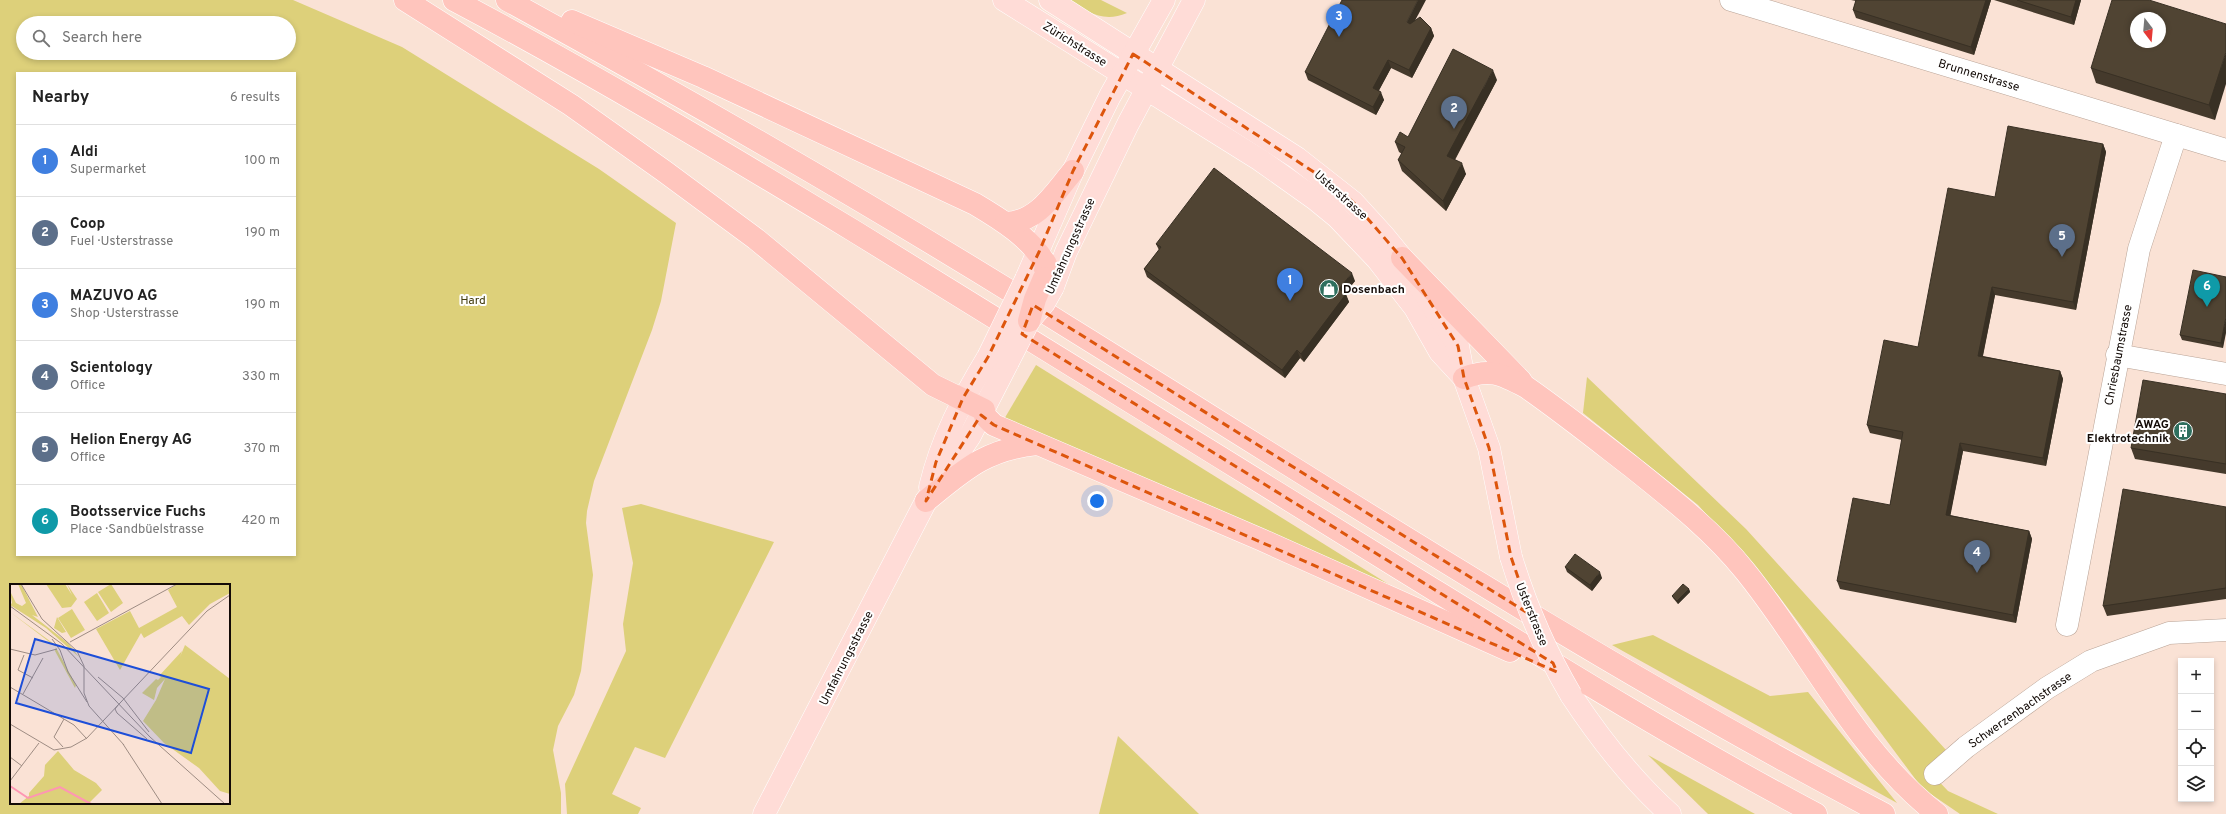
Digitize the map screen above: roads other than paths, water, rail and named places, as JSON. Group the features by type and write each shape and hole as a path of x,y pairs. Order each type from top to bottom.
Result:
{"highway":[{"path":"405,0 571,105 664,171 756,239 933,385 950,394 963,398 984,410 985,416 994,425 1262,540 1592,688"},
{"path":"454,0 542,47 685,129 1040,344 1592,688 1710,756 1816,814"},
{"path":"507,0 699,106 807,169 1052,317 1560,633 1734,733 1884,814"},
{"path":"521,0 710,80 975,204 1006,223 1039,252 1046,264 1034,299 1029,320"},
{"path":"1006,223 1020,222 1032,217 1074,171"},
{"path":"1402,258 1526,387 1651,482 1721,542 1760,591 1878,757 1906,787 1937,814"},
{"path":"1464,378 1480,372 1488,372 1508,378 1526,387"},
{"path":"926,501 964,470 984,457 1010,448 1037,444"}],"main road":[{"name":"Zürichstrasse","path":"1004,0 1146,88"},
{"name":"Zürichstrasse","path":"1050,0 1156,68"},
{"path":"1039,252 1074,171 1122,74 1164,0"},
{"name":"Umfahrungsstrasse","path":"764,814 926,501 970,436 984,410 998,359 1041,281 1066,252 1156,68 1194,0"},
{"name":"Usterstrasse","path":"1156,68 1297,158 1326,180 1358,207 1402,258 1458,346 1464,378 1489,448 1511,557 1528,608 1555,668 1571,695 1608,749 1650,796 1670,814"},
{"name":"Usterstrasse","path":"1146,88 1287,178 1337,218 1364,244 1392,278 1415,308 1440,352 1464,378"},
{"name":"Umfahrungsstrasse","path":"926,501 936,462 963,398 998,359 1029,320"}],"street":[{"name":"Brunnenstrasse","path":"1731,0 2226,150"},
{"name":"Chriesbaumstrasse","path":"2067,625 2117,355 2139,249 2176,135"},
{"path":"2117,355 2226,374"},
{"name":"Schwerzenbachstrasse","path":"1935,774 1966,747 2047,688 2091,661 2169,633 2226,630"}],"place":[{"name":"MAZUVO AG","path":"1339,37"},
{"name":"Coop","path":"1454,129"},
{"name":"Helion Energy AG","path":"2062,257"},
{"name":"Dosenbach","path":"1329,289"},
{"name":"Aldi","path":"1290,301"},
{"name":"Bootsservice Fuchs","path":"2207,307"},
{"name":"AWAG Elektrotechnik","path":"2183,431"},
{"name":"Scientology","path":"1977,573"}],"park label":[{"name":"Hard","path":"473,300"}]}
